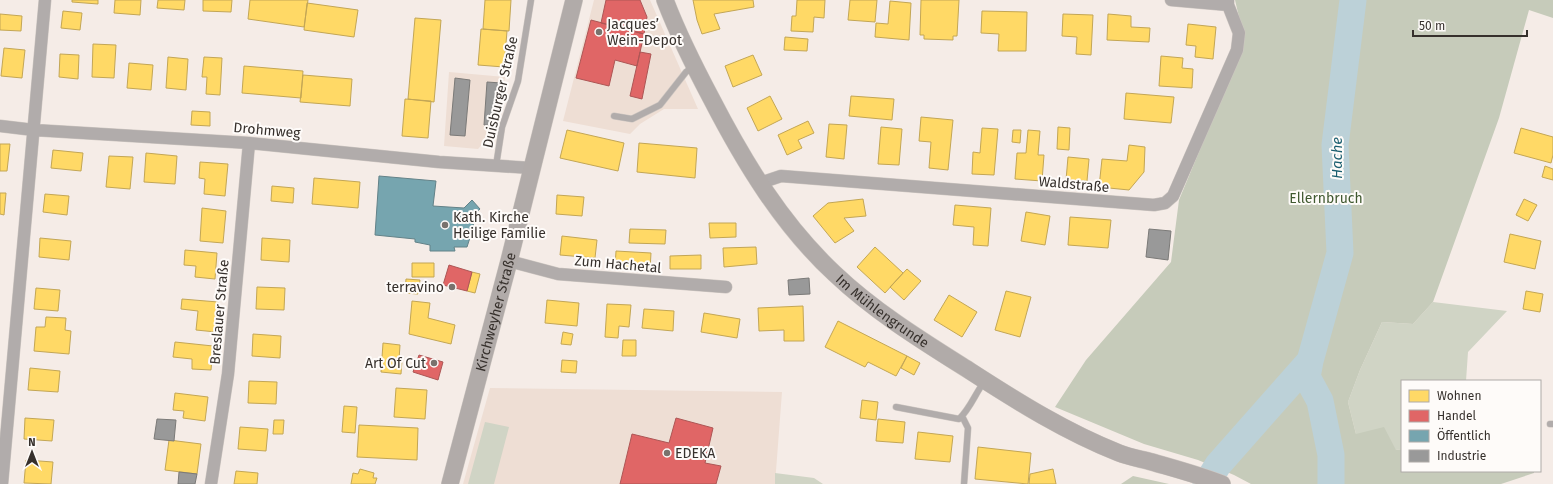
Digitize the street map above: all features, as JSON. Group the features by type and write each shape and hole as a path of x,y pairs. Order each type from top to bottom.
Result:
{"main road":[{"name":"Kirchweyher Straße","path":"450,484 509,262 531,168 574,0"},
{"name":"Im Mühlengrunde","path":"665,0 694,67 725,126 760,183 800,238 834,274 893,321 985,381 1048,419 1120,454 1196,474 1222,484"}],"street":[{"path":"2,484 46,0"},
{"path":"1171,0 1228,3"},
{"name":"Waldstraße","path":"760,183 781,176 1154,205 1164,203 1173,196 1237,50 1239,33 1228,3"},
{"name":"Drohmweg","path":"0,126 34,130 249,143 531,168"},
{"name":"Breslauer Straße","path":"211,484 228,374 249,143"},
{"name":"Zum Hachetal","path":"509,262 558,274 726,286"}],"lane":[{"name":"Duisburger Straße","path":"496,166 502,127 518,80 531,0"},
{"path":"614,116 632,119 660,105 686,72 694,67"},
{"path":"896,407 959,419 985,381"},
{"path":"962,416 968,428 964,484"}],"shaded area":[{"path":"594,0 650,0 698,109 664,109 640,124 630,134 563,121"},
{"path":"449,72 505,77 499,132 488,131 486,140 478,149 444,146"},
{"path":"490,388 782,392 775,484 463,484"}],"green space":[{"name":"Ellernbruch","path":"1235,0 1553,0 1553,18 1529,10 1499,118 1433,302 1413,324 1382,322 1360,370 1348,402 1356,434 1384,427 1396,450 1401,449 1401,472 1534,473 1501,484 1251,484 1198,460 1144,444 1055,407 1086,360 1171,262 1179,200 1241,50 1239,17"},
{"path":"1433,302 1507,311 1468,352 1466,380 1401,380 1401,449 1396,450 1356,434 1348,402 1360,370 1382,322 1413,324"},
{"path":"485,422 509,427 494,484 468,484"},
{"path":"775,473 814,478 823,484 775,484"},
{"path":"1133,476 1169,484 1121,484"}],"building: Wohnen":[{"path":"72,0 98,0 98,4 72,2"},
{"path":"115,0 141,0 140,15 114,13"},
{"path":"158,0 185,0 184,10 157,8"},
{"path":"203,0 232,0 231,12 203,11"},
{"path":"250,0 308,0 304,27 248,19"},
{"path":"485,0 511,0 509,31 483,29"},
{"path":"693,0 753,0 754,7 714,14 720,29 702,34 697,20"},
{"path":"797,0 825,0 824,18 814,17 813,32 791,31 792,16 796,16"},
{"path":"850,0 877,0 875,22 848,20"},
{"path":"921,0 959,0 957,36 953,36 953,40 924,39 924,35 920,35"},
{"path":"890,1 911,3 909,40 875,37 876,23 888,24"},
{"path":"307,3 358,10 354,37 304,30"},
{"path":"63,11 82,13 80,30 61,28"},
{"path":"982,11 1027,12 1026,51 998,51 999,34 981,33"},
{"path":"0,14 22,16 21,31 0,30"},
{"path":"1063,14 1093,15 1091,55 1076,54 1077,37 1062,36"},
{"path":"1108,14 1131,16 1131,27 1150,28 1149,42 1107,40"},
{"path":"415,18 441,20 434,102 408,99"},
{"path":"1188,24 1216,27 1213,59 1195,57 1196,46 1186,45"},
{"path":"481,29 507,31 504,67 478,65"},
{"path":"785,37 808,39 807,51 784,50"},
{"path":"93,44 116,45 114,78 92,77"},
{"path":"4,48 25,50 22,78 1,76"},
{"path":"60,54 79,55 78,79 59,77"},
{"path":"753,55 762,75 733,87 725,66"},
{"path":"1161,56 1183,58 1182,68 1193,69 1192,88 1159,86"},
{"path":"168,57 188,59 186,90 166,88"},
{"path":"204,57 222,58 220,95 206,94 207,77 202,77"},
{"path":"129,63 153,65 151,90 127,88"},
{"path":"244,66 303,71 301,98 242,93"},
{"path":"303,75 352,79 350,106 300,102"},
{"path":"1126,93 1174,97 1171,123 1124,119"},
{"path":"770,96 782,119 758,131 747,108"},
{"path":"851,96 894,99 892,120 849,116"},
{"path":"405,99 431,101 428,138 402,136"},
{"path":"192,111 210,112 210,126 191,125"},
{"path":"921,117 953,120 948,170 929,168 931,142 919,141"},
{"path":"808,121 814,133 798,140 802,148 787,155 778,135"},
{"path":"829,124 847,125 844,159 826,157"},
{"path":"881,127 902,129 899,165 878,164"},
{"path":"1058,127 1070,128 1069,150 1057,149"},
{"path":"982,128 998,129 994,175 972,174 973,152 980,153"},
{"path":"1521,128 1553,137 1553,155 1551,163 1514,153"},
{"path":"567,130 624,143 618,171 560,158"},
{"path":"1013,130 1021,130 1020,143 1012,142"},
{"path":"1028,130 1040,131 1038,155 1044,155 1042,181 1015,179 1017,153 1026,153"},
{"path":"639,143 697,148 695,178 637,172"},
{"path":"0,144 10,144 7,171 0,171"},
{"path":"1129,145 1145,147 1144,172 1129,190 1099,187 1102,159 1127,161"},
{"path":"53,150 83,153 81,171 51,168"},
{"path":"146,153 177,156 175,184 144,182"},
{"path":"109,156 133,157 130,189 106,187"},
{"path":"1068,157 1089,159 1087,181 1066,180"},
{"path":"200,162 228,164 225,196 204,194 205,179 199,178"},
{"path":"1545,166 1553,169 1553,180 1542,177"},
{"path":"314,178 360,182 358,208 312,204"},
{"path":"272,186 294,188 293,203 271,201"},
{"path":"0,193 6,193 4,215 0,214"},
{"path":"45,194 69,196 67,215 43,212"},
{"path":"557,195 584,197 582,216 556,214"},
{"path":"863,199 866,216 844,218 854,231 835,243 813,216 828,203"},
{"path":"1524,199 1537,205 1528,221 1516,215"},
{"path":"955,205 991,208 988,246 973,245 974,227 953,225"},
{"path":"202,208 226,211 223,243 200,241"},
{"path":"1026,212 1050,216 1045,245 1021,241"},
{"path":"1070,217 1111,220 1108,248 1068,245"},
{"path":"709,223 736,223 736,237 710,238"},
{"path":"630,229 666,230 665,244 629,243"},
{"path":"1510,234 1541,241 1535,269 1504,262"},
{"path":"562,236 597,240 595,258 560,255"},
{"path":"40,238 71,241 69,260 39,257"},
{"path":"262,238 290,240 289,262 261,260"},
{"path":"756,247 757,264 724,267 723,248"},
{"path":"875,247 903,273 885,293 857,267"},
{"path":"185,250 217,253 215,279 195,277 196,266 184,265"},
{"path":"616,251 651,253 650,270 615,267"},
{"path":"701,255 701,269 670,269 670,256"},
{"path":"412,263 434,263 434,277 412,277"},
{"path":"907,269 921,281 904,300 890,287"},
{"path":"472,272 480,274 475,293 467,291"},
{"path":"406,279 420,280 418,294 405,293"},
{"path":"257,287 285,288 284,310 256,309"},
{"path":"36,288 60,290 58,311 34,309"},
{"path":"1006,291 1031,297 1020,337 995,330"},
{"path":"1526,291 1543,294 1540,312 1523,309"},
{"path":"949,295 977,312 962,337 934,320"},
{"path":"182,299 218,302 216,332 196,330 198,311 181,309"},
{"path":"547,300 579,303 577,326 545,323"},
{"path":"412,301 430,303 428,318 455,325 451,344 409,334"},
{"path":"607,304 631,305 629,327 619,326 618,338 605,337"},
{"path":"803,306 804,341 784,341 784,330 759,331 758,308"},
{"path":"644,309 674,311 673,331 642,328"},
{"path":"704,313 740,319 737,338 701,332"},
{"path":"46,317 66,318 65,330 71,331 69,354 34,351 36,327 45,327"},
{"path":"838,321 907,356 896,376 868,362 865,367 825,347"},
{"path":"563,332 573,334 571,345 561,344"},
{"path":"253,334 281,336 280,358 252,356"},
{"path":"623,340 636,340 636,356 622,356"},
{"path":"175,342 213,346 211,370 192,369 192,359 173,357"},
{"path":"383,343 400,345 399,360 402,360 401,374 381,372"},
{"path":"907,356 920,363 914,375 901,368"},
{"path":"562,360 577,361 576,373 561,372"},
{"path":"30,368 60,371 58,392 28,390"},
{"path":"249,381 277,382 276,404 248,403"},
{"path":"396,388 427,390 425,419 394,417"},
{"path":"175,393 208,397 205,421 183,418 184,411 173,410"},
{"path":"862,400 878,402 876,420 860,418"},
{"path":"344,406 357,407 355,433 342,432"},
{"path":"25,418 54,420 52,441 24,439"},
{"path":"878,419 905,422 903,443 876,441"},
{"path":"274,420 284,420 283,434 273,434"},
{"path":"359,425 418,428 417,460 357,457"},
{"path":"240,427 268,429 266,451 238,449"},
{"path":"918,432 953,436 950,462 915,459"},
{"path":"169,440 201,444 197,474 165,470"},
{"path":"978,447 1031,453 1028,484 975,479"},
{"path":"26,460 53,462 51,484 24,483"},
{"path":"360,469 374,473 373,478 377,478 375,484 351,484 353,473 358,474"},
{"path":"1053,469 1056,484 1029,484 1030,474"},
{"path":"236,471 258,473 257,484 234,484"}],"building: Handel":[{"path":"606,0 640,0 647,17 644,34 601,23"},
{"path":"591,20 644,34 637,66 615,60 609,86 576,78"},
{"path":"640,52 651,54 642,99 630,96"},
{"path":"449,265 472,272 467,291 443,285"},
{"path":"419,355 443,362 438,380 413,372"},
{"name":"EDEKA","path":"676,418 713,428 705,463 721,466 716,484 620,484 632,434 669,443"}],"building: Öffentlich":[{"path":"379,176 436,181 433,206 464,208 472,200 480,209 468,221 474,225 467,247 454,247 455,251 430,251 430,245 415,242 415,239 375,235"}],"building: Industrie":[{"path":"455,78 470,80 465,136 450,135"},
{"path":"487,82 501,83 498,126 484,125"},
{"path":"1149,229 1171,231 1168,260 1146,257"},
{"path":"809,278 810,294 789,295 788,280"},
{"path":"157,419 176,420 174,441 154,439"},
{"path":"179,472 197,474 195,484 178,484"}],"waterway":[{"name":"Hache","path":"1206,484 1218,465 1310,361 1340,253 1335,145 1353,0"},
{"name":"Hache","path":"1310,361 1307,377 1320,401 1331,455 1331,484"}],"place":[{"name":"Jacques’ Wein-Depot","path":"599,32"},
{"name":"Kath. Kirche Heilige Familie","path":"445,225"},
{"name":"terravino","path":"452,287"},
{"name":"Art Of Cut","path":"434,363"},
{"name":"EDEKA","path":"667,453"}]}
